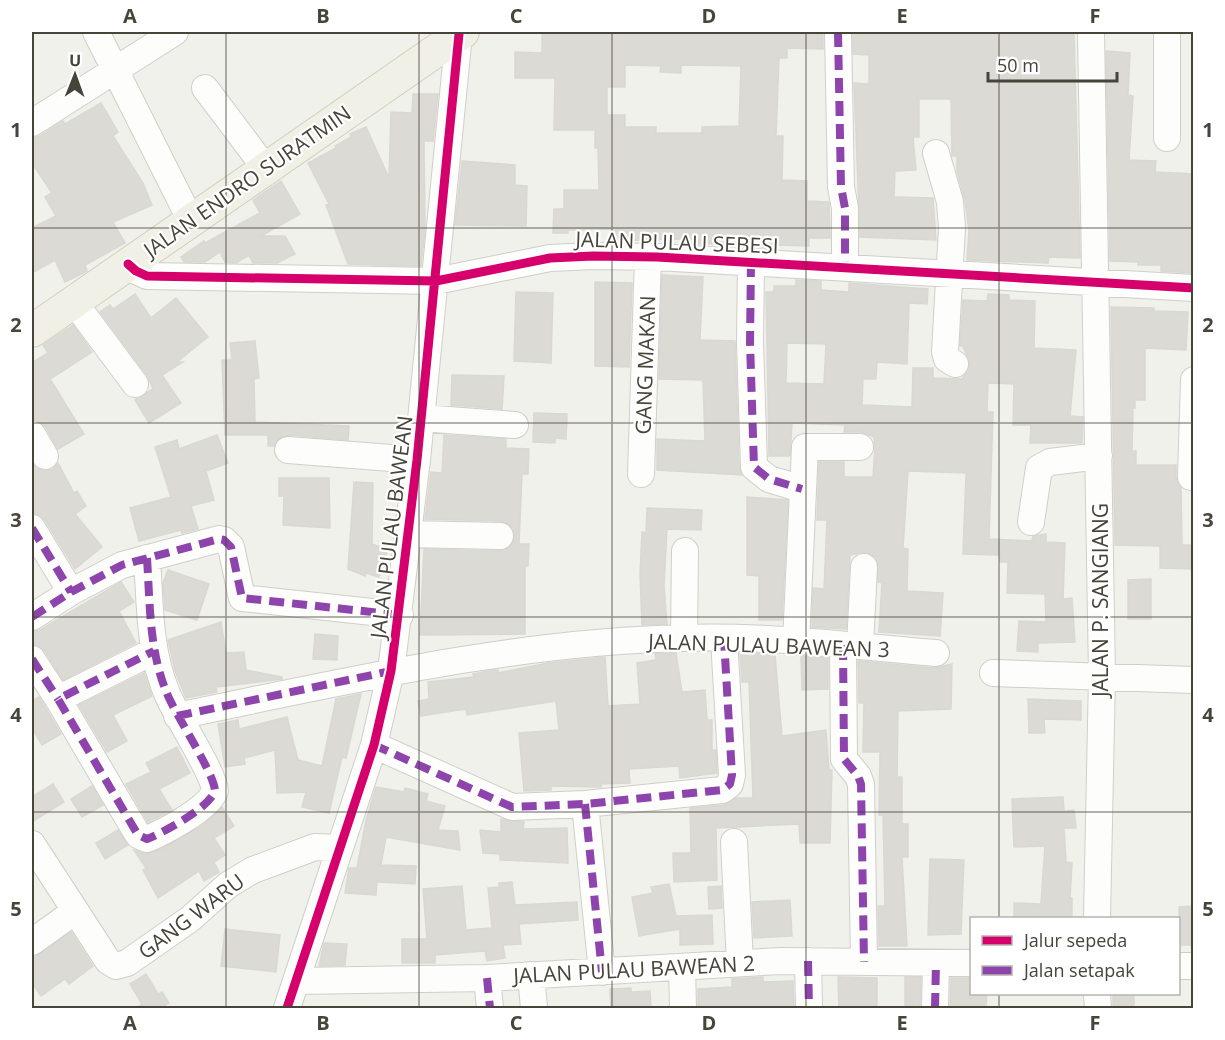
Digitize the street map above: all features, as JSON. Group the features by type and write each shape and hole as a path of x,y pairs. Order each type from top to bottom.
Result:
{"main road":[{"name":"JALAN ENDRO SURATMIN","path":"32,331 461,33"}],"street":[{"path":"96,32 191,221"},
{"path":"838,32 845,267"},
{"name":"JALAN P. SANGIANG","path":"1090,32 1101,676 1097,917"},
{"path":"1167,32 1167,138"},
{"name":"JALAN PULAU BAWEAN","path":"287,1008 374,745 391,671 409,534 461,33"},
{"path":"32,123 117,70 166,34"},
{"path":"205,88 266,169"},
{"path":"936,153 950,202 952,228 945,352 947,359 956,364"},
{"name":"JALAN PULAU SEBESI","path":"128,264 136,272 147,276 436,281 550,258 648,257 1194,288"},
{"name":"GANG MAKAN","path":"641,474 648,257"},
{"path":"751,262 750,363 754,467 769,479 802,489"},
{"path":"74,302 135,384"},
{"path":"1191,477 1194,380"},
{"path":"421,418 515,425"},
{"path":"32,434 45,456"},
{"path":"796,642 804,447 860,447"},
{"path":"288,450 417,460"},
{"path":"1031,522 1040,468 1050,462 1099,456"},
{"path":"32,528 71,592"},
{"path":"409,534 500,536"},
{"path":"32,617 71,592 122,565 224,540 231,547 242,598 400,615"},
{"path":"684,638 685,551"},
{"path":"32,659 138,835 150,838 210,800 215,791 210,775 177,716 158,670 154,651 147,558"},
{"path":"864,567 852,646 844,759 858,776 861,784 864,962"},
{"name":"JALAN PULAU BAWEAN 3","path":"177,716 391,671 555,647 684,638 796,642 936,653"},
{"path":"374,745 512,807 585,804 722,790 728,787 732,776 724,639"},
{"path":"58,699 154,651"},
{"path":"993,673 1194,680"},
{"path":"585,804 602,972"},
{"path":"734,842 740,963"},
{"name":"GANG WARU","path":"32,844 74,912 108,961 121,965 190,919 228,885 253,870 315,847 339,848"},
{"path":"32,942 74,912"},
{"path":"808,961 809,1008"},
{"name":"JALAN PULAU BAWEAN 2","path":"296,981 487,978 808,961 970,963"},
{"path":"935,1008 936,963"},
{"path":"682,967 683,1008"},
{"path":"531,975 534,1008"},
{"path":"487,978 490,1008"}],"building":[{"path":"542,32 823,32 823,49 787,48 787,58 779,58 776,136 783,136 782,180 807,181 807,201 829,202 830,238 809,238 809,246 777,245 777,249 731,246 731,244 687,244 687,239 611,241 611,229 568,230 568,233 553,233 554,209 564,209 564,190 599,190 598,148 595,148 595,130 554,130 555,78 515,78 515,52 542,53","holes":["625,65 661,66 660,72 681,73 681,65 741,66 739,126 702,127 702,133 656,133 656,127 625,127 625,115 607,115 607,87 625,87"]},
{"path":"853,32 1074,32 1080,258 1049,257 1048,263 967,260 969,231 965,201 957,171 957,156 952,156 951,99 919,99 919,137 913,137 916,170 895,171 894,197 933,198 936,240 860,237 854,83 869,84 869,55 853,54"},
{"path":"1106,51 1130,53 1128,95 1133,96 1129,160 1156,161 1155,172 1194,174 1194,273 1161,271 1161,265 1110,261"},
{"path":"413,94 438,94 433,141 424,141 425,229 421,266 348,264 326,205 329,204 308,163 336,148 335,146 351,137 350,134 366,127 389,178 391,112 412,113"},
{"path":"101,103 118,132 113,136 143,183 152,205 113,222 125,243 85,265 87,271 65,282 55,260 32,273 32,228 56,216 45,197 52,193 32,163 32,138 40,136 63,121 65,124"},
{"path":"462,161 515,165 515,185 527,186 526,226 455,225"},
{"path":"281,181 300,214 261,236 285,236 295,254 277,263 253,263 249,255 236,263 225,262 220,252 205,262 184,262 181,257 204,241 205,243 260,213 253,200"},
{"path":"662,275 703,277 700,340 735,341 739,467 742,475 657,470 657,439 705,441 703,380 659,379"},
{"path":"796,280 821,281 821,290 849,292 849,283 928,289 927,304 909,303 907,364 877,362 876,379 863,379 862,405 912,407 913,368 933,368 933,378 962,379 970,364 963,346 960,346 963,300 987,301 988,294 1009,295 1009,300 1035,301 1034,348 1076,350 1070,416 1083,417 1082,443 1030,443 1031,425 1013,425 1014,384 988,383 987,412 993,412 989,539 1032,541 1033,536 1046,534 1046,542 1065,543 1063,599 1072,598 1075,642 1038,643 1038,652 1017,651 1019,621 1046,622 1045,594 1007,593 1008,562 1000,562 1000,555 963,554 966,473 908,471 903,548 908,549 907,591 943,593 940,636 879,632 882,583 878,582 876,557 865,552 850,555 846,629 812,627 813,588 824,589 827,520 817,520 819,462 844,462 844,477 873,477 875,446 874,437 861,432 844,432 845,425 792,423 790,456 769,456 766,292 774,292 774,286 796,286","holes":["787,343 826,344 824,384 786,383"]},
{"path":"595,282 632,283 629,367 595,366"},
{"path":"516,292 553,293 551,363 514,361"},
{"path":"135,294 151,318 176,298 208,337 177,362 183,362 162,375 181,403 149,423 135,400 153,389 147,375 100,312 110,305 113,309"},
{"path":"1111,307 1188,312 1186,350 1145,348 1145,400 1135,400 1132,451 1136,451 1136,465 1176,465 1176,477 1181,488 1182,545 1193,545 1193,569 1160,568 1160,546 1115,545"},
{"path":"73,325 92,352 50,379 84,434 58,449 45,426 32,419 32,363 48,353 43,345"},
{"path":"255,341 259,378 254,379 255,422 349,426 348,440 289,435 281,437 274,446 268,446 268,435 225,435 222,360 232,360 230,343"},
{"path":"452,375 504,376 502,409 451,405"},
{"path":"534,413 567,414 566,439 555,438 555,443 533,442"},
{"path":"217,435 228,463 206,471 214,500 191,506 198,529 182,533 181,530 139,541 130,508 171,497 155,447 177,440 179,449"},
{"path":"444,435 506,439 506,448 529,449 528,474 522,474 519,544 529,544 528,566 525,566 525,634 420,635 424,549 500,551 512,544 515,537 513,528 501,521 425,519 431,472 442,473"},
{"path":"32,463 37,469 45,471 53,469 58,463 74,493 77,491 86,506 75,514 102,547 75,569 45,520 32,513"},
{"path":"279,478 329,478 330,528 283,525 284,496 279,496"},
{"path":"354,482 373,483 372,544 388,550 379,577 366,573 365,576 348,569"},
{"path":"747,497 788,500 782,620 759,620 759,576 747,575"},
{"path":"647,508 702,510 701,530 667,529 664,586 667,624 642,625 640,574 642,532 646,533"},
{"path":"168,570 209,584 197,620 165,610 163,583"},
{"path":"1151,579 1151,619 1128,619 1128,580"},
{"path":"121,582 134,602 119,611 136,643 63,680 45,651 32,644 32,632 40,630"},
{"path":"221,622 226,653 244,652 246,670 282,677 282,679 216,687 217,692 186,698 175,671 168,640"},
{"path":"315,634 338,636 337,660 313,659"},
{"path":"676,653 682,692 705,690 707,720 712,720 712,750 716,750 717,773 680,778 679,766 629,769 630,783 601,784 601,787 551,786 551,790 524,791 519,733 559,730 556,701 467,715 466,709 421,716 418,701 429,699 428,682 474,677 473,674 493,670 498,670 498,673 548,663 605,657 608,706 640,704 637,663 656,660 655,654"},
{"path":"740,653 775,655 782,736 826,730 829,770 832,770 830,843 800,843 799,824 716,828 717,880 674,882 673,853 691,853 690,808 724,805 736,798 753,798 749,682 742,682"},
{"path":"801,656 828,658 828,689 802,690"},
{"path":"858,661 935,668 952,664 951,709 898,711 897,777 902,777 902,824 908,824 908,857 902,857 907,946 879,946 878,906 885,906 883,815 879,815 880,752 863,752 864,703 859,703"},
{"path":"144,673 152,696 113,715 127,741 107,752 79,705"},
{"path":"361,694 346,758 342,757 329,813 302,807 306,792 277,793 275,750 244,758 245,764 225,767 218,724 238,720 239,729 287,717 298,760 322,766 336,699"},
{"path":"39,697 61,734 42,745 32,728 32,701"},
{"path":"1028,699 1081,701 1081,720 1044,719 1045,733 1029,733"},
{"path":"177,747 190,773 159,789 172,810 148,822 126,784 151,772 146,763"},
{"path":"53,784 64,802 32,822 32,797"},
{"path":"92,786 103,805 82,817 71,799"},
{"path":"376,787 404,792 405,788 428,794 426,801 445,806 438,830 458,831 460,850 386,837 381,865 416,866 415,884 377,882 376,895 345,893 349,868 357,868 366,820"},
{"path":"1063,797 1064,811 1074,810 1076,828 1064,828 1066,862 1072,863 1070,898 1072,898 1072,917 1014,917 1014,903 1041,904 1045,846 1014,847 1012,799"},
{"path":"222,807 234,826 214,838 225,855 214,862 219,872 204,881 199,871 158,898 143,870 146,868 134,850 147,854 161,849 203,825"},
{"path":"501,819 524,822 523,829 567,828 568,863 500,860 500,854 483,853 480,830 501,832"},
{"path":"118,830 128,845 105,859 96,843"},
{"path":"930,859 964,860 961,934 928,935"},
{"path":"512,882 515,905 577,902 578,920 519,924 521,944 503,945 505,958 487,961 485,951 435,955 435,963 402,963 402,939 427,939 423,889 462,886 466,930 492,928 488,888 499,887 499,883"},
{"path":"669,884 676,916 712,915 713,944 680,945 680,929 639,936 632,897 653,893 651,887"},
{"path":"721,886 722,908 709,909 708,887"},
{"path":"790,900 792,936 754,938 752,902"},
{"path":"1194,906 1194,945 1180,945 1179,907"},
{"path":"225,929 280,935 276,972 221,966"},
{"path":"71,932 93,966 69,984 65,979 41,996 32,983 32,959"},
{"path":"324,943 347,944 345,965 319,966"},
{"path":"146,974 158,994 162,992 169,1003 164,1006 166,1008 136,1008 142,1004 130,984"},
{"path":"763,977 763,982 793,981 794,1008 698,1008 698,989 732,987 732,979"},
{"path":"838,977 877,978 877,1008 839,1008"},
{"path":"905,977 921,977 920,1007 905,1007"},
{"path":"951,978 970,978 970,995 987,995 986,1008 950,1008"},
{"path":"631,988 631,992 650,991 651,1008 611,1008 610,989"},
{"path":"1113,995 1134,995 1134,1008 1113,1008"}],"marked path":[{"path":"838,32 845,267"},
{"path":"751,262 750,342 754,467 769,479 802,489"},
{"path":"32,528 71,592"},
{"path":"32,617 71,592 122,565 219,539 224,540 231,547 242,598 400,615"},
{"path":"147,558 151,626 160,675 208,771 215,791 211,798 195,812 147,839 138,835 58,699 154,651"},
{"path":"374,745 512,807 585,804 722,790 730,784 732,775 724,639"},
{"path":"843,645 844,759 858,776 861,784 864,962"},
{"path":"32,659 58,699"},
{"path":"177,716 391,671"},
{"path":"585,804 602,972"},
{"path":"808,961 809,1008"},
{"path":"935,1008 936,963"},
{"path":"487,978 490,1008"}],"cycle path":[{"path":"287,1008 374,745 391,671 417,460 459,34"},
{"path":"128,264 147,276 436,281 550,258 657,257 1194,288"}]}
